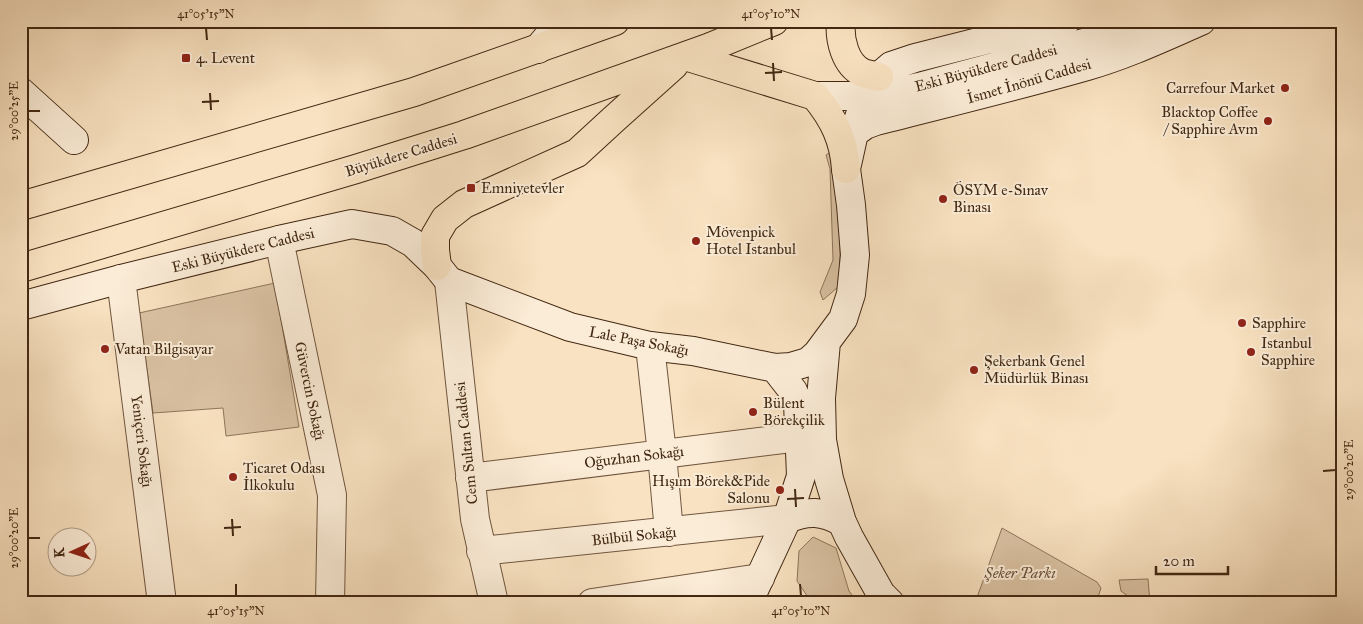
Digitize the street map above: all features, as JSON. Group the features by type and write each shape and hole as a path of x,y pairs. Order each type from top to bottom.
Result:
{"main road":[{"path":"21,206 414,92 615,21"},
{"name":"Büyükdere Caddesi","path":"21,268 356,169 464,135 708,48 774,21"},
{"path":"841,21 840,32 850,63 862,72 873,86"},
{"path":"443,273 435,250 435,236 445,219 464,204 577,153 685,56 815,96 824,107 842,140 846,169"}],"street":[{"path":"538,49 561,21"},
{"path":"873,86 891,66 915,58 1066,21"},
{"name":"Eski Büyükdere Caddesi","path":"815,96 873,86 880,96 1140,28 1154,21"},
{"name":"İsmet İnönü Caddesi","path":"854,133 865,125 876,121 972,98 1087,66 1132,50 1201,21"},
{"name":"Lale Paşa Sokağı","path":"443,273 570,327 650,346 693,351 775,368 791,367 808,362 817,354 843,319 851,294 856,255 846,169 854,133 873,86"},
{"path":"21,92 74,140"},
{"name":"Eski Büyükdere Caddesi","path":"21,306 121,279 352,224 392,231 413,242 443,273"},
{"name":"Güvercin Sokağı","path":"279,240 332,495 330,603"},
{"name":"Cem Sultan Caddesi","path":"443,273 474,519 494,603"},
{"name":"Yeniçeri Sokağı","path":"121,279 162,603"},
{"path":"748,603 787,520 801,476 821,398 826,342"},
{"path":"650,346 669,532"},
{"path":"775,368 793,391 811,439 829,479 842,522 881,594 890,603"},
{"name":"Oğuzhan Sokağı","path":"470,478 662,454 811,439"},
{"name":"Bülbül Sokağı","path":"482,552 787,520 799,514 815,513 833,517 842,522"},
{"path":"592,603 760,578"}],"green space":[{"path":"829,153 835,159 840,255 838,287 823,300 820,292 833,260 830,169 826,155"},
{"path":"275,283 299,427 226,436 223,408 153,413 139,313"},
{"name":"Şeker Parkı","path":"1002,528 1097,582 1101,588 1096,603 975,603"},
{"path":"813,537 836,548 849,591 858,603 812,603 797,581 799,551"},
{"path":"1148,579 1150,603 1133,603 1121,591 1119,580"}],"place":[{"name":"4. Levent","path":"186,58"},
{"name":"Carrefour Market","path":"1285,88"},
{"name":"Blacktop Coffee / Sapphire Avm","path":"1268,121"},
{"name":"Emniyetevler","path":"471,188"},
{"name":"ÖSYM e-Sınav Binası","path":"943,199"},
{"name":"Mövenpick Hotel Istanbul","path":"696,241"},
{"name":"Sapphire","path":"1242,323"},
{"name":"Vatan Bilgisayar","path":"105,349"},
{"name":"Istanbul Sapphire","path":"1251,352"},
{"name":"Şekerbank Genel Müdürlük Binası","path":"974,370"},
{"name":"Bülent Börekçilik","path":"753,412"},
{"name":"Ticaret Odası İlkokulu","path":"233,477"},
{"name":"Hışım Börek&Pide Salonu","path":"780,490"}]}
